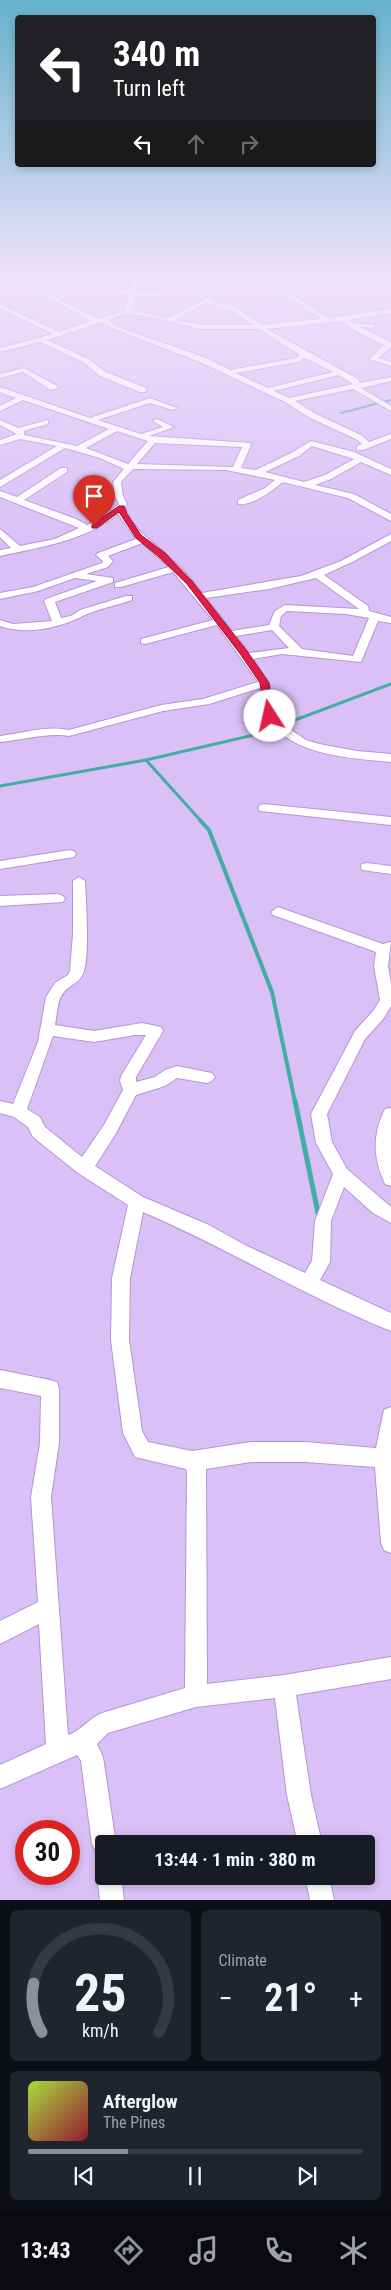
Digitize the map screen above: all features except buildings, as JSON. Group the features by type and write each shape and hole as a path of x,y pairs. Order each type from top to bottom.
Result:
{"street":[{"path":"94,366 102,371 103,374 143,390"},
{"path":"213,366 288,400 313,416 352,436 391,435"},
{"path":"229,372 265,366"},
{"path":"327,366 355,381 358,386 356,388 362,394 391,409"},
{"path":"0,376 24,370 54,388"},
{"path":"268,390 340,373"},
{"path":"288,400 391,379"},
{"path":"0,389 75,416 153,440 247,445 236,469"},
{"path":"0,408 24,397"},
{"path":"91,420 150,400 172,408"},
{"path":"142,436 170,427 157,421"},
{"path":"0,422 18,433 78,449 117,461 129,467 226,468 256,473 351,496 391,518"},
{"path":"0,443 45,422"},
{"path":"78,449 115,428"},
{"path":"351,454 367,444 391,435"},
{"path":"358,437 367,444"},
{"path":"153,440 118,482 119,496 123,504 121,507 123,514 142,540 176,568 230,634 264,683 270,716 291,735 316,747 357,755 391,758"},
{"path":"256,473 296,454 311,443 351,454 391,472"},
{"path":"0,484 63,446"},
{"path":"299,483 317,483 360,458"},
{"path":"17,501 64,470"},
{"path":"241,502 268,490 282,480"},
{"path":"0,494 73,521 87,529"},
{"path":"0,554 58,541 104,521 121,507"},
{"path":"0,532 19,550"},
{"path":"199,596 272,585 336,567 391,537"},
{"path":"66,578 81,571 105,565 108,561 101,555 142,540"},
{"path":"118,585 176,568"},
{"path":"315,573 356,601 364,608 364,612 360,612"},
{"path":"0,596 35,589 74,575 110,580 49,601 58,622"},
{"path":"0,623 20,628 58,622 129,598"},
{"path":"299,652 274,627 274,621 283,608 360,612 383,620 391,620"},
{"path":"246,657 282,651 358,660 374,617"},
{"path":"145,638 192,630 219,621"},
{"path":"230,634 274,627"},
{"path":"0,739 42,734 55,730 69,733 119,721 130,716 152,712 160,708 205,702 264,683"},
{"path":"264,808 391,821"},
{"path":"0,865 70,854"},
{"path":"367,867 391,870"},
{"path":"18,1111 45,1042 53,997 60,987 72,979 77,971 80,934 79,881"},
{"path":"0,901 58,898"},
{"path":"278,912 387,948 382,966 387,1000 379,1014 360,1035 319,1114 324,1143 341,1174 379,1208 391,1216"},
{"path":"46,1029 88,1036 102,1036 123,1030 156,1031 129,1076 128,1081 131,1090 104,1142 84,1168"},
{"path":"131,1090 144,1088 160,1082 170,1074 177,1072 207,1077"},
{"path":"0,1107 18,1111 34,1122 39,1132 84,1168 137,1202 202,1230 239,1250 391,1322"},
{"path":"391,1114 384,1130 382,1145 385,1168 391,1179"},
{"path":"309,1282 321,1262 323,1221 341,1174"},
{"path":"137,1202 121,1278 120,1340 133,1433 142,1450 192,1461 251,1452 305,1452 384,1458"},
{"path":"0,1379 50,1389 51,1434 41,1497 58,1750"},
{"path":"391,1417 384,1458 391,1543"},
{"path":"192,1461 197,1470 199,1502 196,1696"},
{"path":"0,1633 48,1608"},
{"path":"0,1777 58,1750 82,1742 102,1724 196,1696 284,1686 391,1668"},
{"path":"284,1686 299,1795 308,1835"},
{"path":"82,1742 92,1757 103,1835"},
{"path":"110,1885 112,1900"},
{"path":"319,1885 322,1900"}],"waterway":[{"path":"341,413 391,400"},
{"path":"146,760 258,734 391,684"},
{"path":"0,786 146,760"},
{"path":"146,760 201,821"},
{"path":"200,820 209,830 272,992 295,1102"},
{"path":"295,1101 319,1218"}],"route":[{"path":"94,526 104,521 121,507 123,514 138,536 162,555 189,582 244,653 264,683 270,716"}]}
